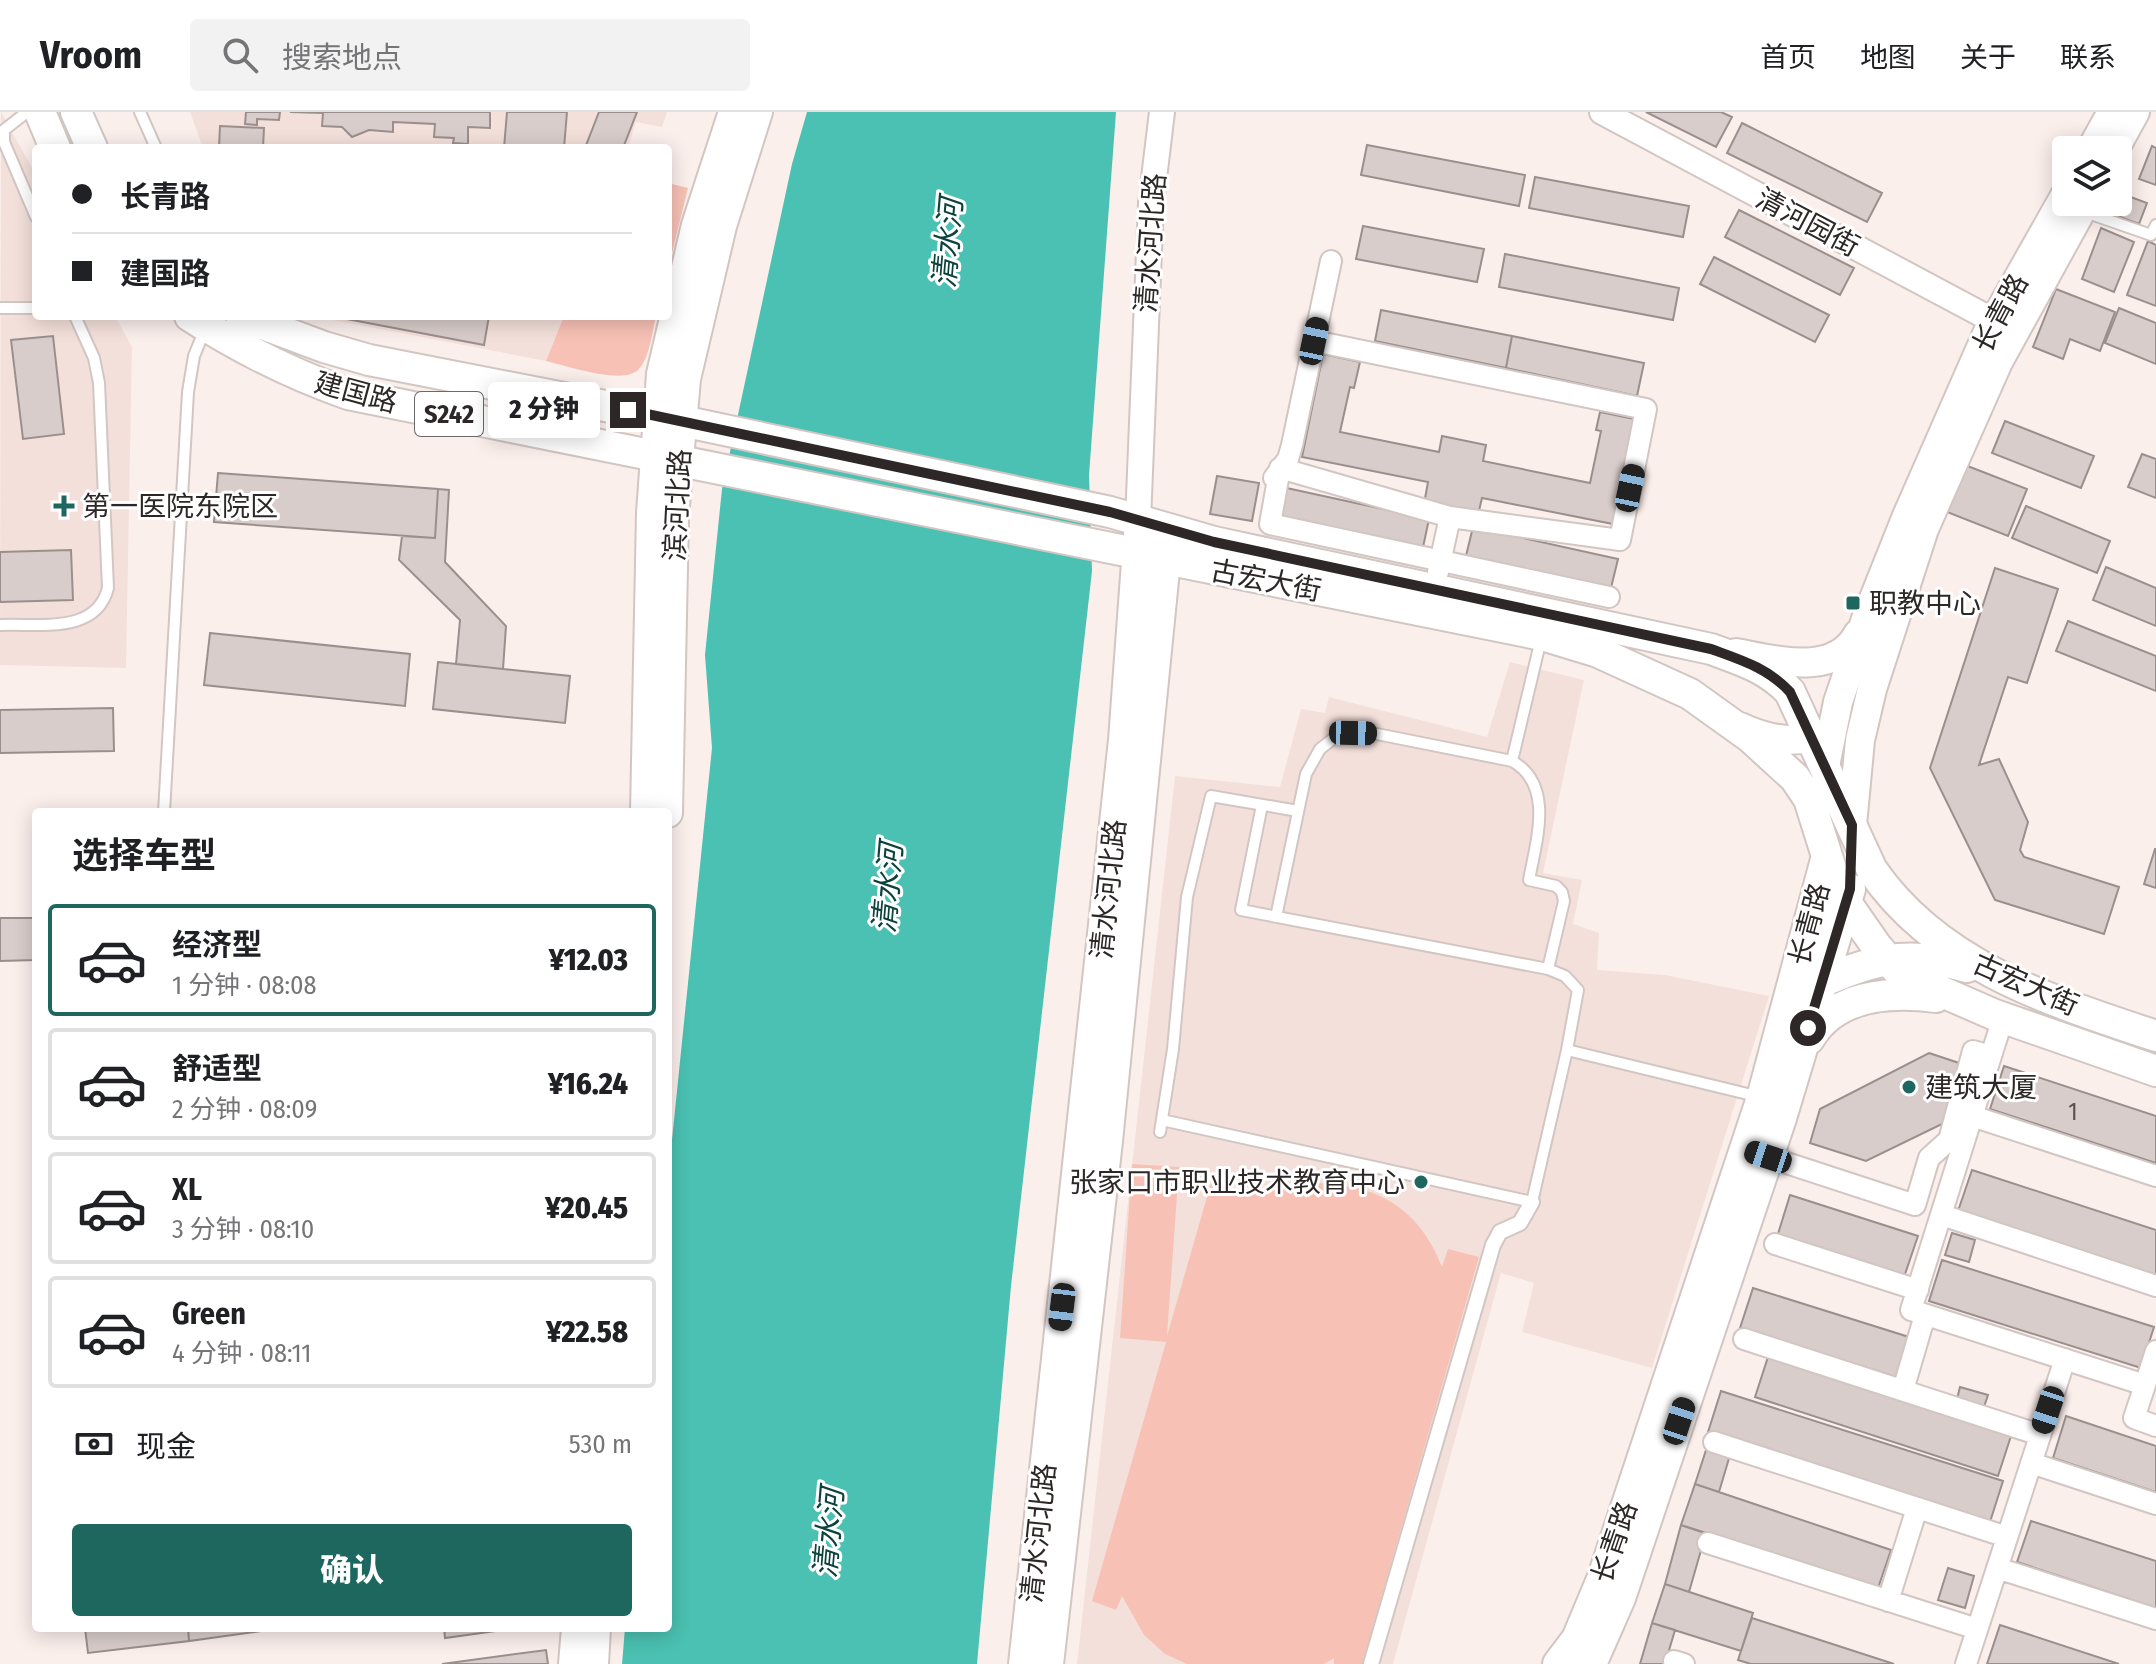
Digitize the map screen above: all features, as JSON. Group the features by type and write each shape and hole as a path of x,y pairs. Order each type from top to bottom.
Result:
{"main road":[{"path":"40,112 53,144"},
{"path":"76,112 90,144"},
{"name":"滨河北路","path":"645,808 669,418 661,374 696,225 733,112"},
{"name":"滨河北路","path":"669,418 686,379 722,226 758,112"},
{"path":"2099,136 2112,112"},
{"path":"2122,136 2135,112"},
{"name":"长青路","path":"1821,737 1867,616 1962,388 2004,327 2070,216"},
{"name":"建国路","path":"252,320 369,360 669,418 1124,516"},
{"name":"建国路","path":"198,322 244,351 294,375 348,394 666,456 1106,548"},
{"name":"长青路","path":"1558,1664 1577,1639 1603,1577 1756,1153 1802,1051 1850,889 1860,740 1891,624 1924,529 2004,327"},
{"name":"滨河北路","path":"666,456 668,808"},
{"name":"古宏大街","path":"1124,516 1258,551 1438,575 1711,649 1775,676 1821,737 1825,766 1872,870 1888,893 1953,950 1992,974 2156,1036"},
{"name":"清水河北路","path":"1048,1664 1107,1141 1152,558 1124,516"},
{"name":"清水河北路","path":"1024,1664 1119,787 1152,558 1169,530"},
{"name":"古宏大街","path":"1106,548 1542,635 1598,652 1647,672 1690,694 1795,778 1809,799 1846,902 1901,974 2003,1018 2156,1071"},
{"path":"1711,649 1768,659 1823,663 1853,644 1867,616"},
{"path":"1728,722 1773,740 1791,742 1821,737 1855,726 1866,714"},
{"name":"长青路","path":"1591,1664 1620,1598 1756,1153 1762,1098 1827,855 1825,766"},
{"path":"1781,1027 1794,1004 1808,988 1860,965 1888,959 1934,958 1992,974"},
{"path":"1802,1051 1818,1023 1833,1010 1904,993 1957,999"},
{"path":"573,1664 576,1632"},
{"path":"594,1664 596,1632"}],"street":[{"name":"清水河北路","path":"1124,516 1151,203 1162,112"},
{"name":"清河园街","path":"1602,112 2004,327"},
{"path":"1258,551 1271,483 1288,459 1292,445 1331,261"},
{"path":"1280,468 1450,517 1620,540 1646,409 1314,341"},
{"path":"1280,468 1270,524 1438,575 1609,597"},
{"path":"1438,575 1450,517"},
{"path":"2003,1018 1911,1310 2145,1385"},
{"path":"1756,1153 1915,1205 1929,1158 1949,1140 1973,1051 1991,1056"},
{"path":"1972,1116 2156,1176"},
{"path":"1371,1664 1493,1245 1500,1232 1520,1223 1532,1202"},
{"path":"1942,1215 2156,1286"},
{"path":"1775,1244 1918,1290"},
{"path":"1903,1390 1925,1315"},
{"path":"1744,1339 2040,1435"},
{"path":"2156,1351 2134,1418 2156,1426"},
{"path":"1966,1664 2065,1359"},
{"path":"1714,1442 2007,1537"},
{"path":"2031,1463 2156,1504"},
{"path":"1888,1601 1917,1508"},
{"path":"1708,1543 1977,1629"},
{"path":"1997,1568 2156,1619"}],"lane":[{"path":"27,112 4,130 4,142 32,208"},
{"path":"140,112 154,144"},
{"path":"2109,216 2151,235 2156,225"},
{"path":"0,308 32,308"},
{"path":"0,625 79,622 92,616 104,604 108,588 99,383 94,358 77,320"},
{"path":"164,808 188,392 198,322"},
{"path":"1512,761 1542,635"},
{"path":"1276,917 1311,761 1334,738 1353,733 1377,734 1512,761 1529,774 1536,787 1539,808 1529,880 1556,886 1562,892 1564,901 1548,969"},
{"path":"1160,1132 1173,1049 1187,897 1211,796 1298,811"},
{"path":"1162,1120 1532,1202 1578,990 1565,976 1548,969 1241,910 1262,805"},
{"path":"1567,1050 1762,1098"}],"shaded area":[{"name":"第一医院东院区","path":"1,112 32,168 32,320 117,320 132,347 126,668 0,665"},
{"path":"190,112 667,112 662,127 636,122 629,144 202,144"},
{"path":"672,184 688,188 672,253"},
{"path":"333,320 562,320 546,361"},
{"path":"562,320 655,320 648,352 642,365 631,374 594,373 546,361"},
{"name":"张家口市职业技术教育中心","path":"1510,662 1584,680 1543,873 1582,880 1573,924 1599,933 1597,970 1665,975 1769,996 1652,1368 1522,1332 1534,1283 1501,1273 1393,1664 1077,1664 1175,776 1280,787 1301,709 1325,713 1329,697 1487,737"},
{"path":"1132,1164 1179,1167 1167,1336 1211,1183 1253,1194 1288,1184 1338,1184 1361,1189 1382,1197 1417,1223 1442,1267 1448,1249 1479,1257 1362,1664 1334,1664 1334,1658 1324,1664 1187,1664 1165,1654 1144,1635 1122,1596 1116,1610 1092,1601 1166,1342 1120,1338"}],"water":[{"name":"清水河","path":"807,112 1116,112 1089,475 1092,571 1011,1286 977,1664 622,1664 625,1632 672,1632 672,1140 712,748 705,655 722,489 792,164"}],"building":[{"path":"246,112 280,112 279,120 257,119 257,125 245,124"},
{"path":"290,112 490,112 490,128 468,127 468,144 453,143 454,138 434,137 435,124 393,122 393,132 369,130 352,137 342,127 322,126 323,113"},
{"path":"507,112 567,112 564,144 504,144"},
{"path":"599,112 637,112 625,144 587,144"},
{"path":"1646,112 1721,112 1732,117 1716,147"},
{"path":"1742,123 1882,193 1867,222 1727,153"},
{"path":"220,126 264,128 263,144 219,144"},
{"path":"1367,145 1525,175 1519,206 1361,175"},
{"path":"2152,146 2156,148 2156,185 2139,179"},
{"path":"1535,177 1689,206 1683,237 1529,208"},
{"path":"2132,197 2147,203 2139,224 2117,216 2132,216"},
{"path":"1739,210 1854,268 1840,295 1725,237"},
{"path":"1363,226 1484,249 1477,282 1356,259"},
{"path":"2101,228 2134,242 2114,292 2082,279"},
{"path":"2148,241 2156,245 2156,306 2127,295"},
{"path":"1505,254 1679,288 1673,320 1499,287"},
{"path":"1714,257 1829,315 1815,342 1700,284"},
{"path":"2056,289 2115,312 2100,351 2070,339 2063,359 2033,347"},
{"path":"2119,308 2156,323 2156,364 2105,343"},
{"path":"1381,310 1512,336 1506,368 1375,341"},
{"path":"352,320 488,320 484,345"},
{"path":"53,336 64,434 23,439 11,340"},
{"path":"1512,336 1644,363 1637,396 1506,368"},
{"path":"1323,354 1360,362 1354,388 1350,387 1340,432 1439,452 1442,436 1486,445 1483,461 1590,483 1601,431 1596,430 1600,412 1639,420 1618,525 1482,498 1478,515 1424,504 1428,482 1302,457"},
{"path":"2005,421 2094,456 2081,488 1992,453"},
{"path":"2142,454 2156,459 2156,498 2128,487"},
{"path":"1965,465 2027,489 2008,536 1947,512"},
{"path":"218,473 438,489 435,538 214,522"},
{"path":"1217,476 1259,483 1252,521 1210,514"},
{"path":"1282,487 1429,519 1422,552 1274,519"},
{"path":"438,489 449,490 445,562 506,626 503,669 456,664 460,620 399,560 402,536 435,538"},
{"path":"2026,506 2110,541 2097,573 2012,538"},
{"path":"1473,527 1618,559 1610,592 1465,560"},
{"path":"71,550 73,600 0,602 0,552"},
{"path":"2106,567 2156,588 2156,626 2093,600"},
{"path":"1995,568 2058,589 2027,683 2008,677 1979,765 1999,759 2028,822 2020,850 2024,857 2119,887 2104,934 1995,900 1930,768"},
{"path":"2068,621 2156,656 2156,691 2056,651"},
{"path":"210,633 410,654 405,706 204,685"},
{"path":"438,662 570,676 565,723 433,709"},
{"path":"113,708 114,751 0,753 0,710"},
{"path":"2156,849 2156,888 2144,884"},
{"path":"0,918 32,918 32,960 0,961"},
{"name":"建筑大厦","path":"1929,1053 1962,1064 1942,1124 1866,1161 1810,1143 1820,1109"},
{"path":"2004,1066 2156,1116 2156,1163 1990,1109"},
{"path":"1972,1170 2156,1230 2156,1276 1958,1211"},
{"path":"1790,1195 1918,1236 1904,1277 1777,1237"},
{"path":"1952,1233 1975,1240 1969,1262 1945,1255"},
{"path":"1942,1260 2154,1327 2141,1368 1929,1301"},
{"path":"1753,1288 1909,1337 1896,1377 1740,1328"},
{"path":"1768,1357 2011,1436 1998,1476 1755,1397"},
{"path":"1960,1387 1988,1395 1983,1410 1956,1403"},
{"path":"1721,1391 2003,1481 1990,1522 1708,1432"},
{"path":"2066,1416 2156,1446 2156,1492 2053,1458"},
{"path":"1707,1447 1730,1455 1719,1492 1695,1484"},
{"path":"1695,1484 1891,1550 1877,1591 1681,1525"},
{"path":"2031,1521 2156,1561 2156,1608 2017,1562"},
{"path":"1681,1525 1706,1533 1689,1592 1665,1584"},
{"path":"1948,1568 1974,1576 1965,1608 1938,1600"},
{"path":"1665,1584 1753,1613 1741,1651 1652,1623"},
{"path":"1752,1618 1894,1664 1751,1664 1738,1660"},
{"path":"1652,1623 1675,1630 1665,1664 1640,1664"},
{"path":"2000,1625 2119,1664 1987,1664"},
{"path":"85,1632 188,1632 189,1641 88,1653"},
{"path":"188,1632 254,1632 189,1641"},
{"path":"444,1632 488,1632 445,1638"},
{"path":"546,1650 548,1664 442,1664"}],"place":[{"name":"第一医院东院区","path":"64,506"},
{"name":"职教中心","path":"1853,603"},
{"name":"建筑大厦","path":"1909,1087"},
{"name":"张家口市职业技术教育中心","path":"1421,1182"}],"route":[{"path":"628,410 1110,512 1214,542 1711,649 1775,676 1790,692 1852,825 1850,889 1808,1028"}]}
